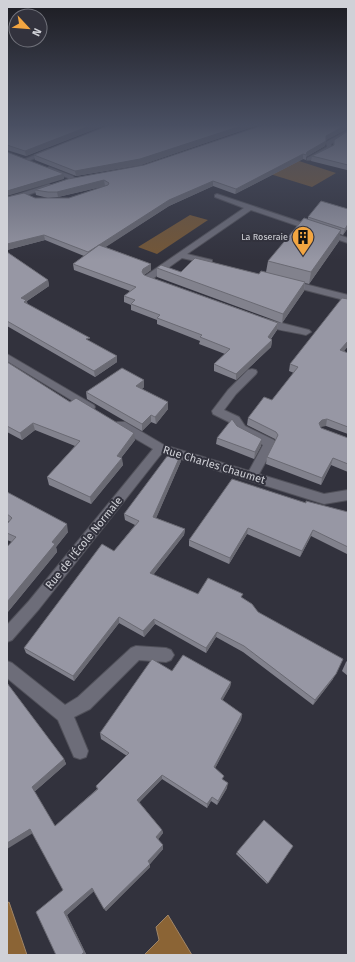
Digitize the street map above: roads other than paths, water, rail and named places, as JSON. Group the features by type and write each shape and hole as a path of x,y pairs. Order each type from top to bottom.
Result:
{"street":[{"path":"52,170 75,179 60,182"},
{"path":"7,200 53,184"},
{"path":"25,194 36,200"},
{"path":"217,196 348,241"},
{"path":"161,283 148,278 250,207"},
{"path":"181,255 219,265"},
{"path":"280,280 348,298"},
{"path":"253,317 273,325 306,332"},
{"path":"7,357 99,412"},
{"path":"252,372 232,392 217,411 235,420 240,429 270,443 252,477"},
{"name":"Rue Charles Chaumet","path":"113,420 160,448 324,499 348,496"},
{"name":"Rue de l'École Normale","path":"7,635 34,604 160,448"},
{"path":"64,714 84,704 136,653 166,655"},
{"path":"7,668 64,714 80,751"}],"place":[{"name":"La Roseraie","path":"303,256"}]}
